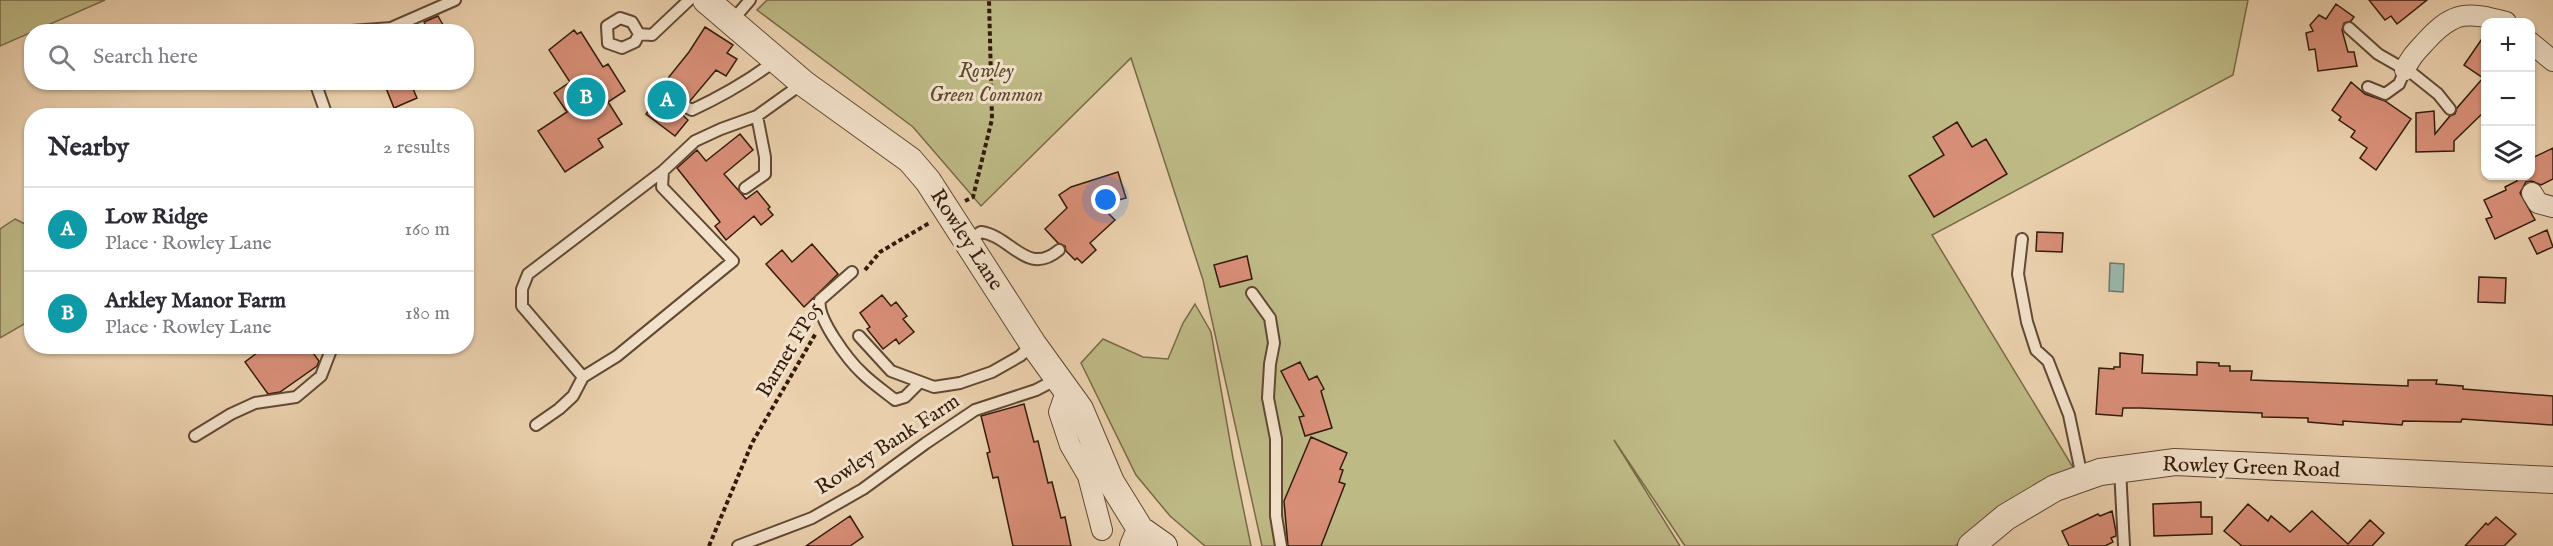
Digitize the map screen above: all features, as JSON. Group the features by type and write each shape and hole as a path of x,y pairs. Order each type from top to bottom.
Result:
{"street":[{"name":"Rowley Lane","path":"706,0 803,83 910,160 928,181 1033,344 1080,409 1137,537"},
{"path":"2405,70 2410,58 2439,27 2455,17 2480,15 2491,18"},
{"path":"2535,46 2553,61"},
{"path":"2532,193 2538,203 2553,207"},
{"path":"1063,383 1059,412 1070,445 1088,476 1102,530"},
{"name":"Rowley Green Road","path":"1971,546 2006,517 2055,488 2082,477 2120,468 2175,462 2553,480"},
{"path":"1137,537 1164,546"}],"lane":[{"path":"399,24 455,0"},
{"path":"639,34 652,35 690,0"},
{"path":"731,22 750,0"},
{"path":"2349,28 2378,54 2438,94 2450,109"},
{"path":"684,105 692,110 717,98 757,75 776,60"},
{"path":"2368,87 2385,94 2399,84 2405,70"},
{"path":"583,377 522,306 522,289 528,274 663,171 695,141 757,116 803,83"},
{"path":"318,90 324,108"},
{"path":"745,188 765,174 765,157 757,116"},
{"path":"536,424 559,409 573,396 583,377 617,356 733,261 662,187 663,171"},
{"path":"967,241 981,231 992,233 1013,249 1036,260 1049,258 1059,250"},
{"path":"2022,239 2018,274 2027,322 2036,350 2048,361 2069,415 2082,477"},
{"path":"852,272 820,300 820,309 831,332 861,372 895,400 905,398 920,382"},
{"path":"1252,293 1270,318 1274,343 1268,398 1276,439 1276,516 1281,546"},
{"path":"860,336 891,371 934,387 960,383 992,372 1020,356 1033,344"},
{"path":"195,436 231,414 255,403 296,398 321,376 331,354"},
{"name":"Rowley Bank Farm","path":"738,546 812,518 863,489 975,410 1063,383"},
{"path":"2120,468 2124,546"}],"path":[{"path":"865,270 880,252 973,197 992,119 989,0"},
{"name":"Barnet FP05","path":"709,546 752,443 824,319"}],"green space":[{"path":"0,0 105,0 50,24 24,24 24,35 0,46"},
{"name":"Rowley Green Common","path":"767,0 2248,0 2233,75 1932,235 2074,469 2006,506 1955,546 1685,546 1614,440 1680,546 1262,546 1203,280 1131,58 981,206 913,127 757,10"},
{"path":"15,219 24,224 24,324 0,338 0,229"},
{"path":"1195,304 1211,332 1251,546 1205,546 1170,516 1136,475 1081,363 1103,339 1143,357 1168,359 1183,323"}],"water":[{"path":"2110,263 2124,264 2123,292 2109,291"}],"building":[{"path":"2369,0 2427,0 2397,24 2391,16 2385,20"},
{"path":"2336,4 2354,17 2351,21 2344,23 2342,30 2348,52 2354,52 2357,66 2318,71 2315,49 2309,50 2306,33 2313,31 2310,25 2319,15 2326,19"},
{"path":"438,16 442,24 425,24 424,22"},
{"path":"705,27 733,45 727,53 737,59 726,76 716,70 690,101 683,99 678,102 677,110 688,120 675,136 646,114 656,101 652,98 689,52"},
{"path":"574,30 577,34 581,32 603,67 608,64 625,91 608,102 622,124 598,139 603,147 565,172 538,131 567,112 554,93 570,82 549,50"},
{"path":"2481,40 2481,77 2464,65"},
{"path":"2481,80 2481,115 2454,141 2454,151 2416,152 2416,113 2434,111 2435,134 2450,116 2455,114 2457,108"},
{"path":"2351,82 2365,94 2385,101 2411,119 2376,170 2360,158 2367,148 2351,137 2355,131 2339,120 2341,117 2332,110"},
{"path":"387,90 414,90 417,98 394,108"},
{"path":"1957,122 1972,147 1986,139 2007,174 1934,217 1909,176 1944,155 1933,137"},
{"path":"740,134 753,150 724,174 746,199 757,191 770,207 768,209 773,215 761,225 754,216 726,240 715,226 720,222 677,168 697,150 706,161"},
{"path":"2553,148 2553,179 2541,185 2532,181 2526,182 2520,193 2535,220 2495,239 2486,219 2492,217 2484,200 2506,190 2505,187 2517,180 2535,180 2535,157"},
{"path":"1118,172 1126,198 1100,205 1115,220 1090,243 1096,250 1082,263 1077,258 1075,260 1066,251 1065,246 1058,243 1045,229 1067,208 1059,195 1071,187"},
{"path":"2547,230 2553,247 2537,254 2529,238"},
{"path":"2037,232 2063,233 2062,252 2036,251"},
{"path":"812,244 838,274 804,307 766,264 782,250 792,262"},
{"path":"1247,256 1252,279 1220,287 1214,265"},
{"path":"2479,277 2506,278 2505,303 2478,302"},
{"path":"882,295 891,306 896,302 907,316 903,319 914,332 899,344 896,339 883,349 867,329 870,327 860,313"},
{"path":"2120,353 2143,355 2142,373 2197,375 2197,362 2219,363 2219,366 2230,366 2230,371 2252,371 2251,380 2408,386 2408,380 2437,380 2436,384 2463,386 2463,389 2553,396 2553,425 2462,419 2461,422 2403,421 2402,425 2343,421 2343,425 2308,422 2308,418 2262,417 2262,413 2140,408 2123,408 2122,416 2096,414 2099,368 2120,367"},
{"path":"256,354 314,354 319,361 317,366 280,392 268,394 245,362"},
{"path":"1300,362 1309,380 1317,376 1324,389 1321,391 1332,428 1305,436 1299,417 1304,416 1281,371"},
{"path":"1024,404 1034,442 1038,441 1048,483 1052,482 1061,518 1065,517 1071,546 1013,546 998,477 993,478 987,453 990,452 981,416"},
{"path":"1311,437 1347,453 1340,469 1343,470 1339,482 1345,484 1321,546 1288,546 1284,501"},
{"path":"2201,502 2201,517 2212,517 2212,534 2154,536 2153,504"},
{"path":"2248,504 2268,521 2271,516 2290,532 2312,511 2348,544 2370,520 2384,533 2372,546 2242,546 2224,531"},
{"path":"2112,511 2116,532 2116,536 2111,538 2113,542 2105,546 2069,546 2062,531 2098,514 2100,516"},
{"path":"850,516 863,537 850,546 806,546"},
{"path":"2496,517 2516,534 2504,546 2465,546 2486,523 2488,525"}],"place":[{"name":"Arkley Manor Farm","path":"586,97"},
{"name":"Low Ridge","path":"667,100"}]}
